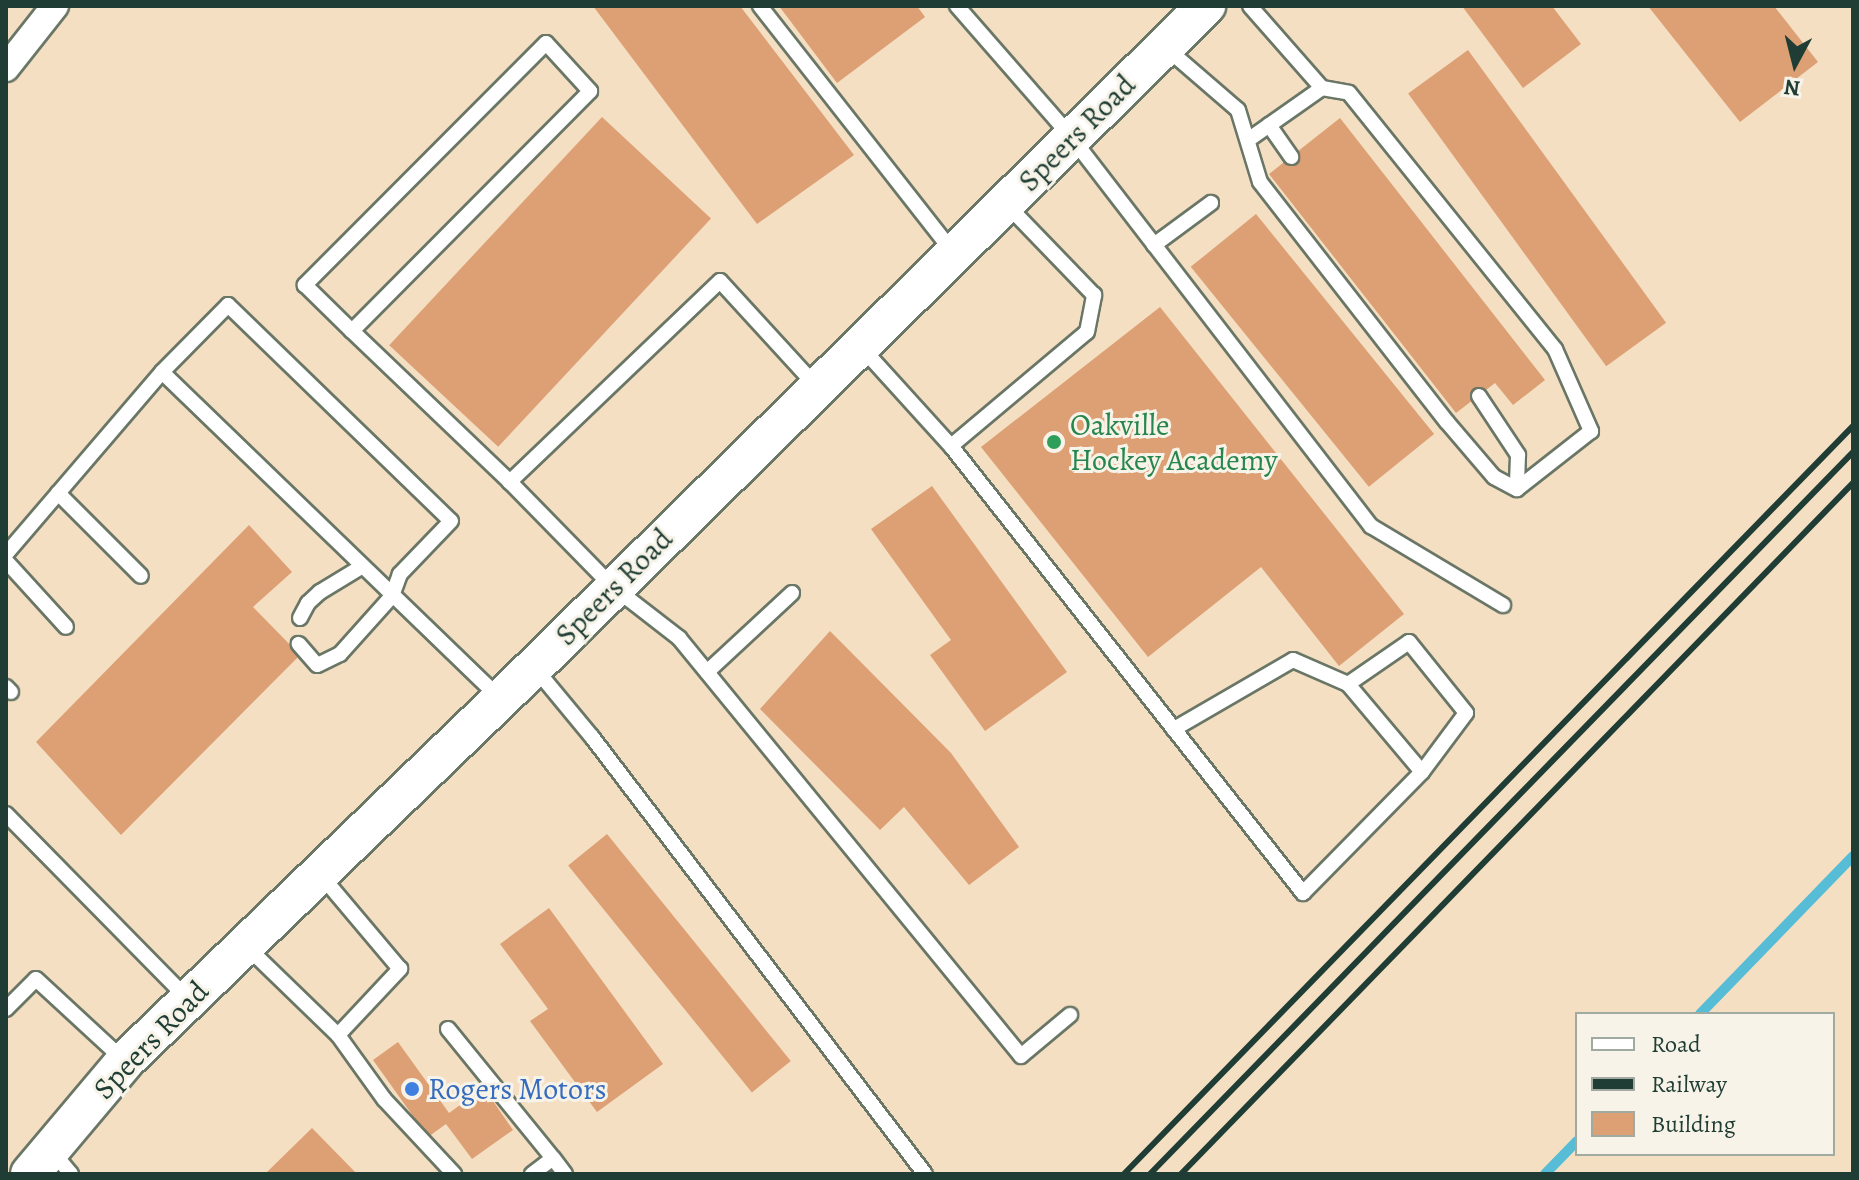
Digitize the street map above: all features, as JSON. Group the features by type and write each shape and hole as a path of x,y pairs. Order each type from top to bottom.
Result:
{"main road":[{"name":"Speers Road","path":"50,1166 125,1061 534,667 612,586 1206,6"}],"street":[{"path":"6,68 55,6"}],"lane":[{"path":"760,6 955,254"},
{"path":"957,6 1072,138 1371,526 1503,605"},
{"path":"1250,6 1322,88 1349,93 1555,349 1591,431 1517,489"},
{"path":"352,331 590,91 546,43 305,285 352,331 510,482 612,586 679,638 1021,1056 1070,1015"},
{"path":"1165,46 1238,110 1260,182 1447,422 1494,477 1517,489"},
{"path":"1248,140 1322,88"},
{"path":"1269,125 1291,157"},
{"path":"1154,245 1211,203"},
{"path":"951,446 1087,332 1094,295 1005,204"},
{"path":"510,482 720,281 818,388"},
{"path":"6,554 162,372 228,305 451,521 400,574 392,596 340,654 317,665 299,644"},
{"path":"861,346 951,446 1303,893 1422,772 1466,713 1409,642 1348,684"},
{"path":"162,372 499,698"},
{"path":"1479,396 1518,455 1517,489"},
{"path":"58,493 141,576"},
{"path":"6,561 66,627"},
{"path":"300,618 308,603 320,592 363,566"},
{"path":"707,672 792,593"},
{"path":"1174,729 1293,660 1348,684 1422,772"},
{"path":"534,667 592,737 925,1174"},
{"path":"6,814 188,999"},
{"path":"319,873 400,969 338,1035"},
{"path":"245,945 338,1035 384,1099 454,1174"},
{"path":"6,1009 36,979 125,1061"},
{"path":"448,1029 565,1174"},
{"path":"532,1174 553,1158"}],"building":[{"path":"593,6 740,6 854,155 757,224"},
{"path":"779,6 917,6 925,17 837,83"},
{"path":"1462,6 1552,6 1581,44 1523,88"},
{"path":"1648,6 1774,6 1818,62 1740,122"},
{"path":"1468,50 1666,323 1606,366 1408,93"},
{"path":"602,117 711,219 498,447 389,345"},
{"path":"1340,118 1545,380 1513,405 1495,383 1456,413 1269,174"},
{"path":"1256,214 1434,434 1369,487 1191,267"},
{"path":"1160,307 1404,614 1339,666 1261,567 1148,657 981,447"},
{"path":"932,486 1067,672 985,731 930,655 951,640 871,529"},
{"path":"249,525 292,572 253,607 300,655 121,835 36,742"},
{"path":"830,631 951,753 1019,847 969,885 904,807 880,830 760,709"},
{"path":"607,834 791,1061 752,1092 568,865"},
{"path":"549,908 663,1064 597,1112 530,1021 548,1009 500,944"},
{"path":"398,1042 449,1113 484,1088 513,1130 472,1159 446,1124 428,1137 373,1060"},
{"path":"312,1128 357,1174 265,1174"}],"waterway":[{"path":"1702,1012 1853,856"},
{"path":"1545,1174 1575,1143"}],"railway":[{"path":"1124,1174 1853,426"},
{"path":"1150,1174 1853,452"},
{"path":"1181,1174 1853,483"}],"place":[{"name":"Oakville Hockey Academy","path":"1054,442"},
{"name":"Rogers Motors","path":"412,1089"}]}
